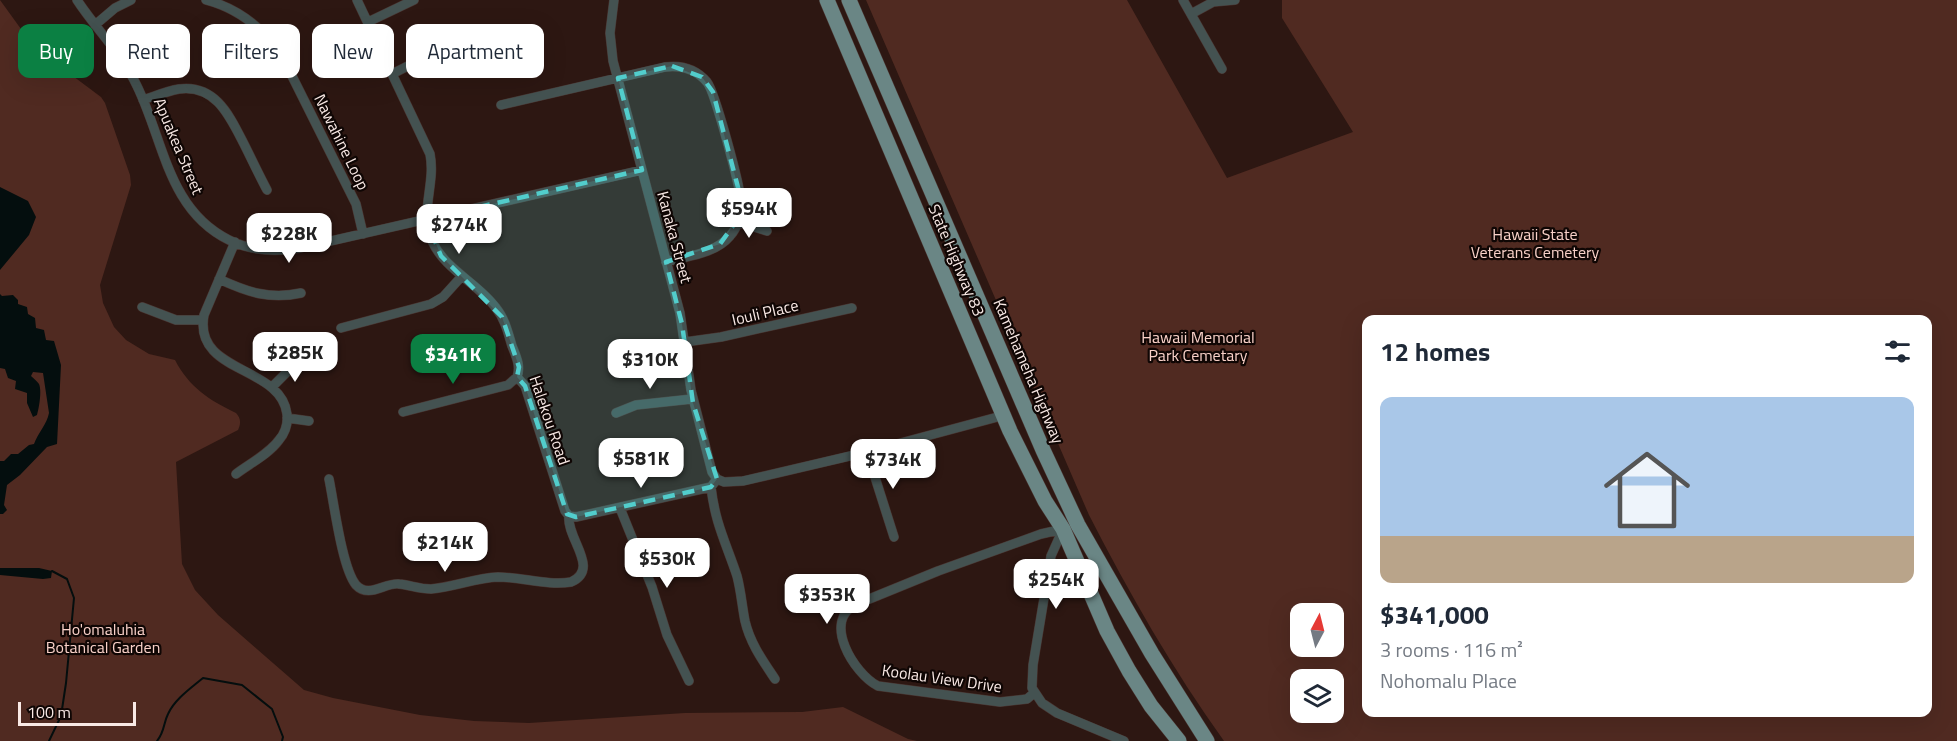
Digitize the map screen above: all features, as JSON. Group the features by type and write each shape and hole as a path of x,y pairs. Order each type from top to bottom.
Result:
{"main road":[{"name":"State Highway 83","path":"827,0 1005,415 1045,501 1071,527"},
{"name":"Kamehameha Highway","path":"849,0 1026,407 1113,641 1150,706 1172,738"},
{"path":"942,270 962,261"},
{"path":"1005,415 1026,407"},
{"name":"Kamehameha Highway","path":"1071,527 1115,592 1207,741"},
{"path":"1172,738 1193,719"}],"street":[{"name":"Apuakea Street","path":"77,0 126,66 143,100 174,182 184,200 204,224 235,242 265,250 289,250 642,170"},
{"path":"95,25 115,8 131,0"},
{"name":"Nawahine Loop","path":"206,0 232,10 250,21 280,52 356,204 363,234"},
{"name":"Halekou Road","path":"357,0 368,22"},
{"path":"368,22 414,0"},
{"name":"Kanaka Street","path":"614,0 610,42 685,342 692,399 714,483 718,528 740,586 748,631 756,650 775,679"},
{"path":"1183,0 1222,69"},
{"path":"1191,14 1208,4 1235,0"},
{"path":"501,105 665,67 678,66 697,73 706,81 713,92 740,195 741,209 738,222 730,236 720,244 709,250 666,262"},
{"name":"Halekou Road","path":"330,479 348,569 355,584 365,590 396,584 421,589 435,588 498,577 571,582 579,577 584,566 583,558 570,530 569,516 564,509 525,386 517,377 519,367 502,317 489,299 447,263 436,250 429,234 426,219 430,154 394,78"},
{"path":"143,100 178,89 193,89 214,97 228,113 267,190"},
{"path":"738,222 767,231"},
{"path":"235,242 203,320 205,337 214,351 272,387 283,401 287,418 285,430 275,445 236,474"},
{"path":"341,328 431,304 443,297 462,276"},
{"path":"219,279 261,295 281,297 301,293"},
{"path":"142,307 176,320 203,320"},
{"name":"Iouli Place","path":"685,342 721,337 852,308"},
{"path":"272,387 287,372 305,361"},
{"path":"403,412 508,385 517,377"},
{"path":"616,413 636,405 692,399"},
{"path":"569,516 576,517 620,508 714,483 743,481 867,452 1005,415"},
{"path":"287,418 309,421"},
{"path":"867,452 894,537"},
{"path":"620,508 652,586 667,635 688,681"},
{"path":"1071,527 1051,556 1033,665 1032,688 1042,703 1057,713 1124,741"},
{"name":"Koolau View Drive","path":"1034,693 1028,699 1000,702 878,686 857,670 843,640 840,626 846,613 857,604 938,571 1041,534 1071,527"}],"highlighted area":[{"path":"672,66 702,77 713,92 740,195 740,216 720,244 666,262 682,324 693,403 717,479 711,487 576,517 567,514 525,386 517,377 519,367 502,317 441,256 426,219 642,170 618,78"}],"green space":[{"name":"Ho'omaluhia Botanical Garden","path":"0,0 18,25 18,78 76,78 101,97 105,103 130,175 131,185 100,285 103,303 114,327 126,340 149,354 175,360 193,385 209,398 236,413 240,419 238,430 176,462 182,564 195,590 218,615 304,690 420,715 474,721 529,723 685,713 802,712 843,707 908,739 917,741 0,741"},
{"name":"Hawaii Memorial Park Cemetary","path":"866,0 1127,0 1227,178 1353,132 1282,18 1282,0 1957,0 1957,741 1224,741 1152,631 1089,515"}],"shaded area":[{"path":"0,187 28,201 36,217 29,235 0,270"},
{"path":"0,294 2,296 13,295 18,300 18,304 27,307 28,314 35,318 36,328 44,330 46,340 54,341 61,365 57,444 47,447 7,485 4,505 7,510 3,514 0,514 0,461 34,444 49,413 43,373 33,372 31,376 39,384 40,391 37,415 33,417 27,403 27,393 15,389 16,381 8,378 5,369 0,368"},
{"path":"0,568 39,568 52,571 51,578 43,579 0,575"}],"waterway":[{"path":"49,741 61,716 74,598 67,579 52,571"},
{"path":"157,741 175,703 203,678 242,685 272,709 283,737 282,741"}],"park label":[{"name":"Hawaii State Veterans Cemetery","path":"1535,243"}]}
